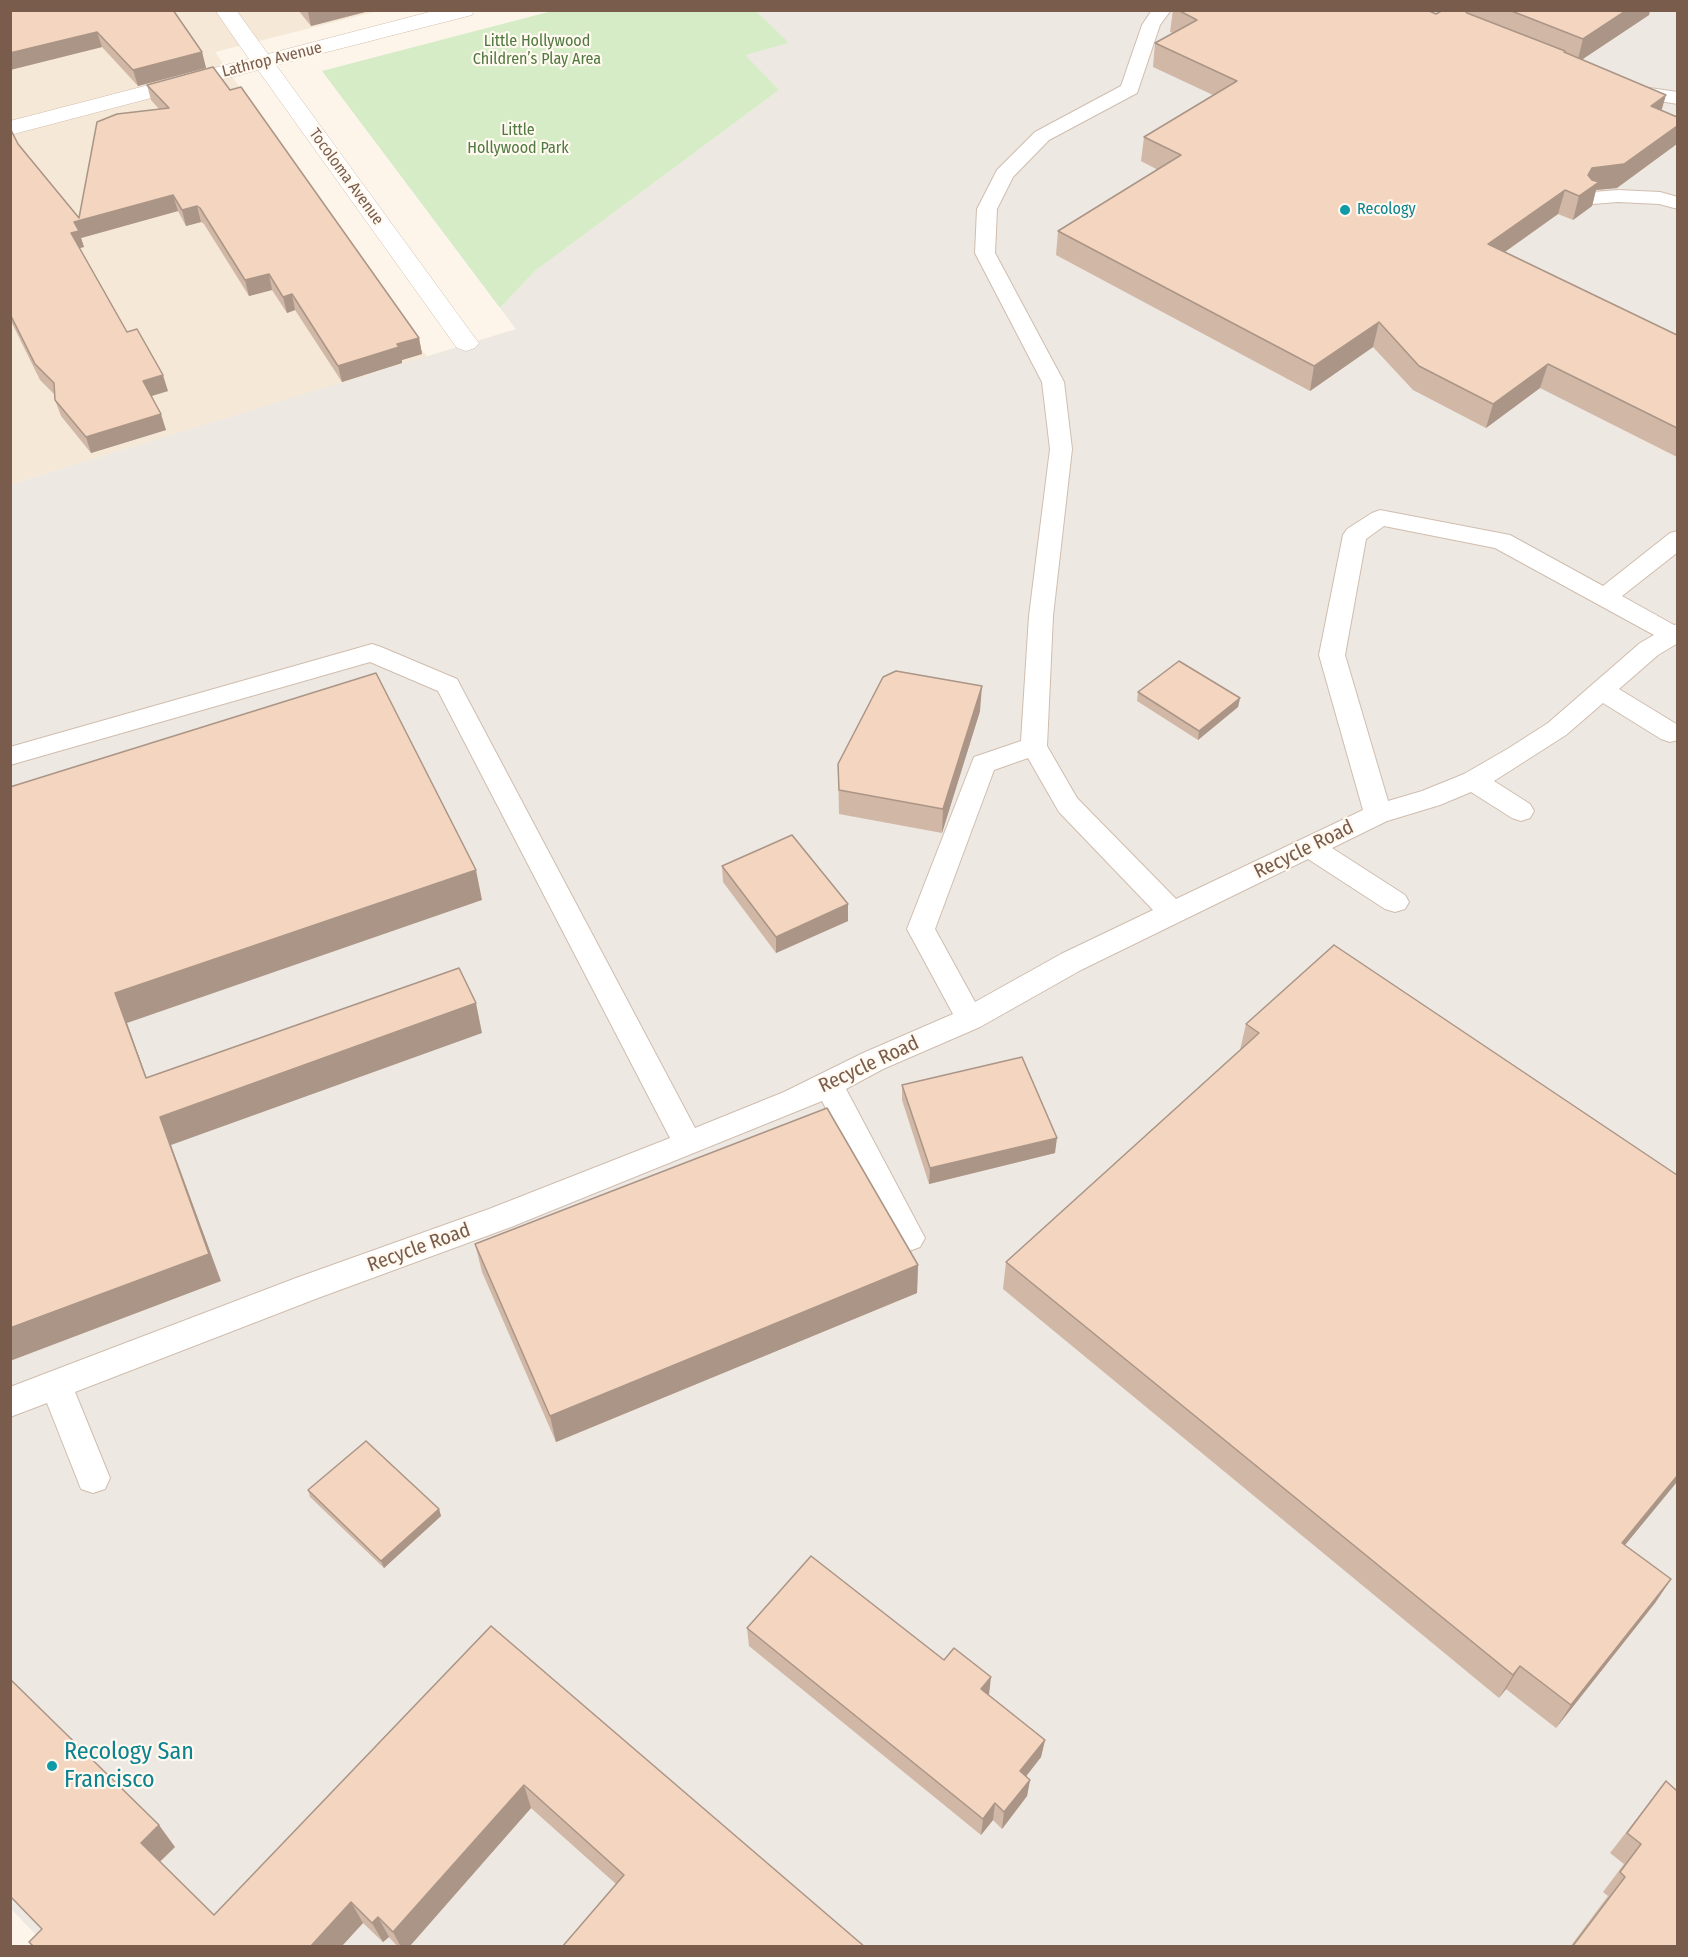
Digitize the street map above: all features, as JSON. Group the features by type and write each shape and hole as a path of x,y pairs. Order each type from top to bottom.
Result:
{"street":[{"name":"Tocoloma Avenue","path":"225,10 466,343"},
{"name":"Lathrop Avenue","path":"10,128 464,10"}],"lane":[{"path":"1162,10 1151,25 1130,89 1042,136 1004,174 987,209 985,253 1053,382 1061,449 1041,616 1034,746 1068,804 1173,913"},
{"path":"1615,87 1626,91 1677,98"},
{"path":"1593,198 1618,196 1660,198 1677,203"},
{"path":"1378,814 1332,656 1355,535 1380,518 1502,541 1675,633"},
{"path":"1605,597 1677,539"},
{"name":"Recycle Road","path":"10,1402 607,1177 687,1142 795,1101 873,1061 970,1019 1038,979 1378,814 1431,798 1473,781 1557,729 1649,649 1675,633"},
{"path":"10,756 372,653 448,685 687,1142"},
{"path":"1602,690 1670,734"},
{"path":"970,1019 921,929 983,764 1034,746"},
{"path":"1473,781 1521,811"},
{"path":"1310,847 1395,902"},
{"path":"828,1084 909,1238"},
{"path":"56,1385 93,1478"}],"shaded area":[{"path":"11,11 378,11 215,52 427,357 11,484"},
{"name":"Recology","path":"756,11 1677,11 1677,1946 47,1946 11,1909 11,484 516,329 500,308 535,271 779,90 744,55 788,43"}],"green space":[{"name":"Little Hollywood Park","path":"552,11 756,11 789,43 745,55 779,90 535,271 500,308 322,71"}],"building":[{"path":"10,10 173,10 202,52 133,70 97,32 10,53"},
{"name":"Recology","path":"1178,10 1427,10 1436,14 1443,10 1464,10 1666,95 1651,106 1677,117 1677,126 1624,164 1592,168 1588,175 1592,180 1599,182 1579,196 1565,190 1488,244 1677,335 1677,428 1548,364 1493,404 1419,366 1379,322 1314,366 1058,231 1181,155 1144,137 1237,81 1155,43 1197,20"},
{"path":"1509,10 1627,10 1583,39"},
{"path":"213,67 230,90 241,87 419,338 397,344 399,347 338,366 292,294 283,297 269,274 245,280 200,208 197,206 182,210 173,195 74,222 79,231 71,233 127,332 137,329 163,375 143,381 161,414 86,437 55,400 54,383 35,364 10,314 10,128 18,144 79,218 97,122 117,114 169,108 147,85"},
{"path":"1179,661 1240,698 1199,731 1138,692"},
{"path":"896,671 982,686 943,809 839,790 838,764 883,677"},
{"path":"376,673 476,870 115,993 146,1078 459,968 476,1003 160,1117 209,1254 10,1328 10,787"},
{"path":"792,835 848,904 776,937 722,866"},
{"path":"1334,945 1677,1175 1677,1476 1622,1543 1671,1579 1571,1705 1520,1666 1513,1675 1006,1262 1259,1033 1246,1024"},
{"path":"1022,1057 1057,1138 930,1168 902,1085"},
{"path":"827,1108 918,1265 550,1416 475,1244"},
{"path":"366,1441 439,1509 381,1561 308,1490"},
{"path":"811,1556 944,1660 954,1648 991,1677 981,1689 1045,1740 1020,1771 1030,1780 1004,1812 995,1803 983,1819 747,1628"},
{"path":"491,1626 865,1947 562,1947 624,1875 524,1785 393,1932 378,1917 372,1923 351,1902 310,1947 34,1947 29,1942 42,1929 10,1896 10,1679 159,1825 141,1843 214,1915"},
{"path":"1666,1781 1677,1791 1677,1947 1572,1947 1625,1877 1620,1872 1641,1844 1627,1833"}],"place":[{"name":"Recology","path":"1345,210"},
{"name":"Recology San Francisco","path":"52,1766"}],"park label":[{"name":"Little Hollywood Children’s Play Area","path":"537,51"}]}
